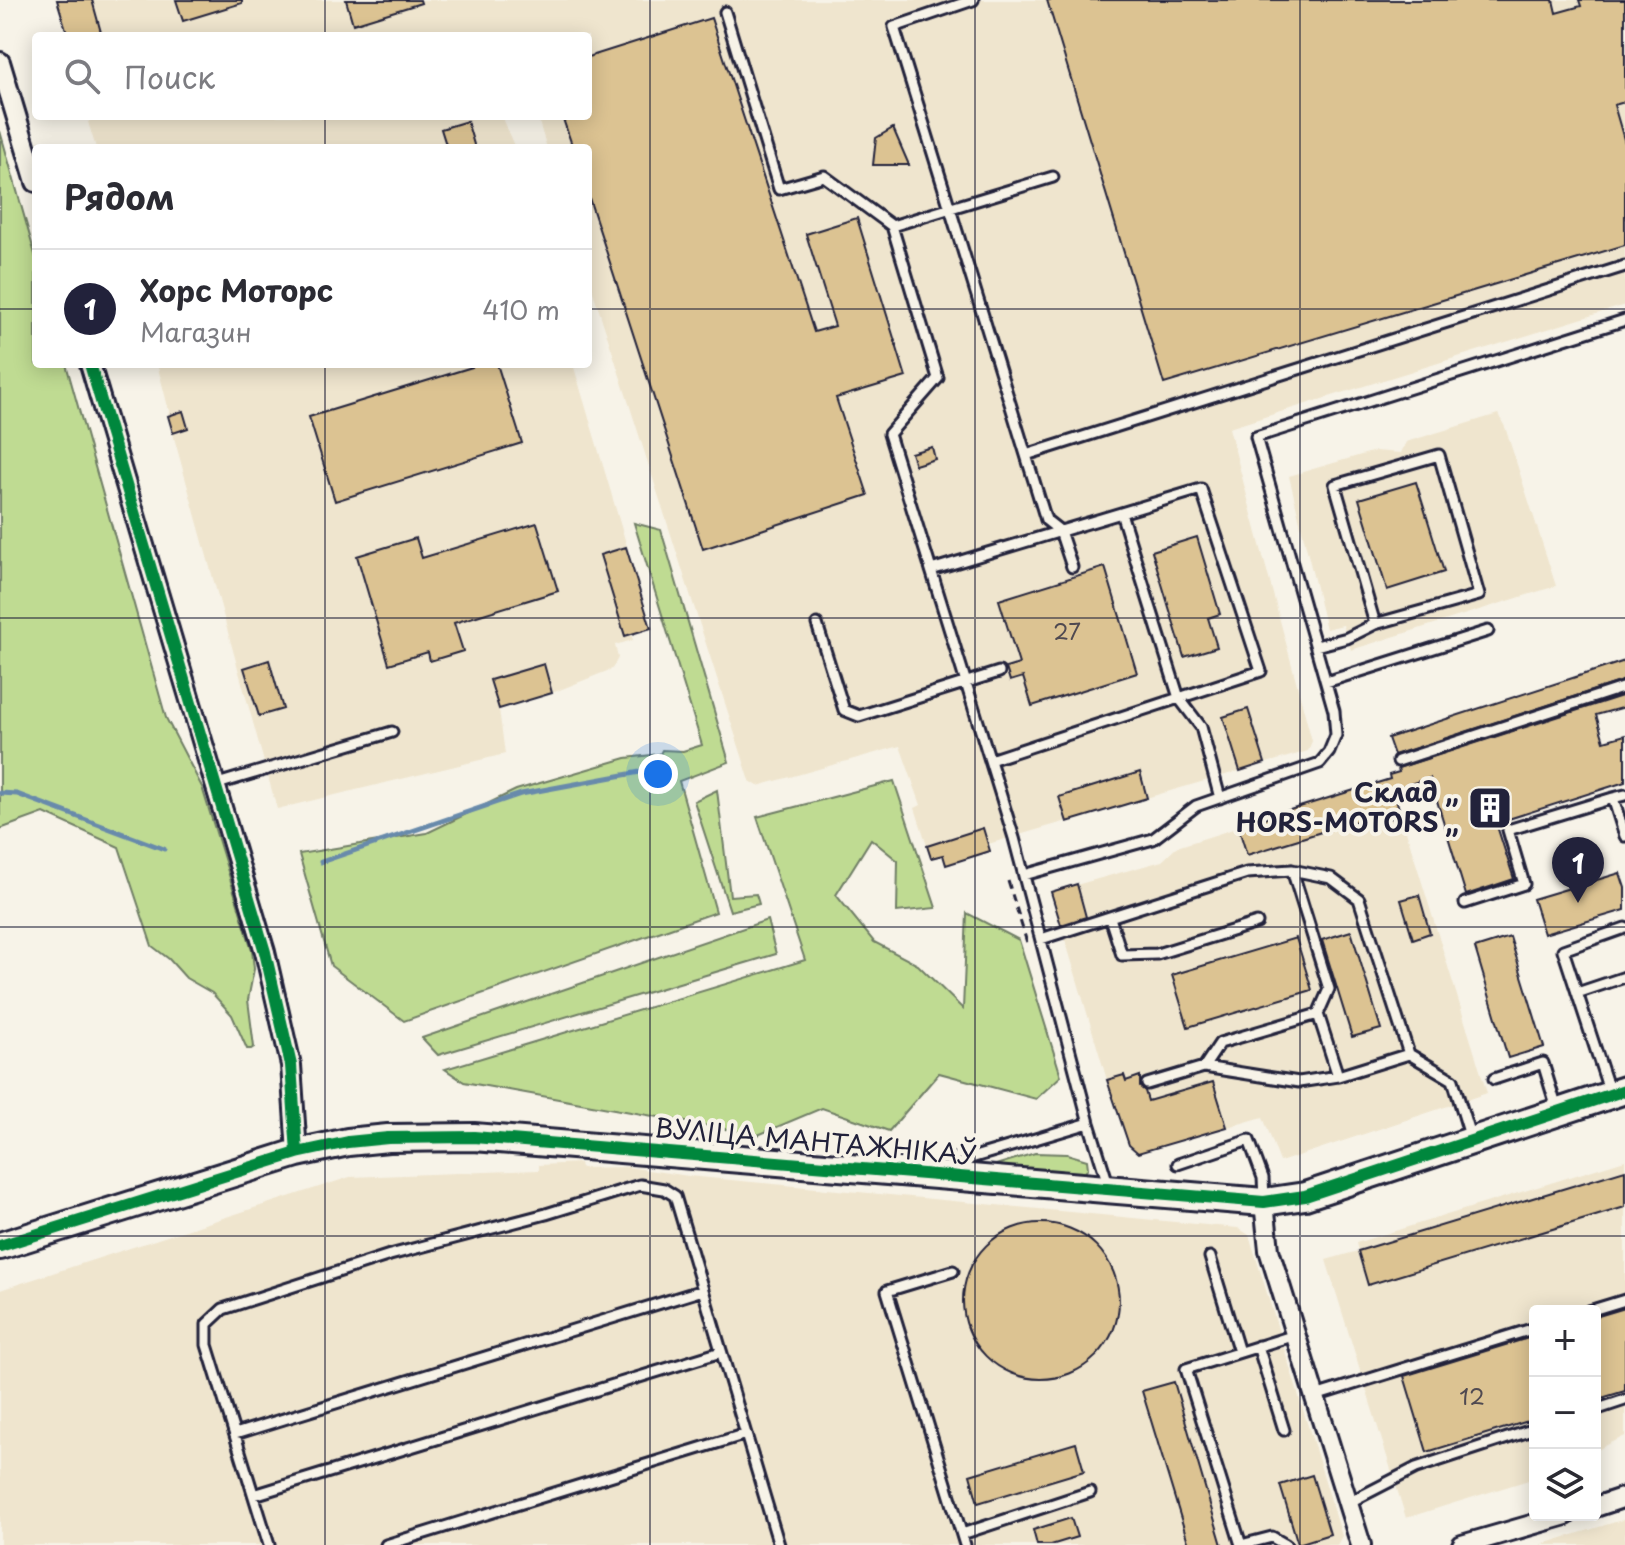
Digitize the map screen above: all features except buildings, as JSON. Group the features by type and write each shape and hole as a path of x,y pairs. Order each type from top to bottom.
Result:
{"street":[{"path":"0,62 32,169"},
{"path":"91,368 265,952 285,1032 294,1091 297,1153"},
{"name":"ВУЛІЦА МАНТАЖНІКАЎ","path":"0,1246 297,1153 348,1142 388,1138 474,1137 1264,1202 1305,1196 1618,1092"},
{"path":"1264,1202 1269,1250 1361,1545"},
{"path":"1601,1505 1625,1497"},
{"path":"1462,1545 1545,1521"}],"lane":[{"path":"973,0 894,27 1046,520 1060,531 1072,567"},
{"path":"725,12 779,189 824,176 892,226 938,378 889,434 1024,875 1089,1123 1110,1190"},
{"path":"892,226 1053,177"},
{"path":"1026,455 1625,266"},
{"path":"1024,875 1153,839 1196,806 1320,763 1329,752 1336,735 1334,711 1256,437 1625,320"},
{"path":"1316,646 1347,638 1375,624 1479,595 1439,455 1335,485 1375,624"},
{"path":"931,570 1201,489 1261,671 990,760"},
{"path":"1121,513 1179,698 1201,727 1220,798"},
{"path":"817,624 844,710 859,716 999,672"},
{"path":"1326,682 1488,631"},
{"path":"1398,761 1625,687"},
{"path":"214,785 392,732"},
{"path":"1465,903 1524,884 1508,830 1625,795"},
{"path":"1613,798 1625,836"},
{"path":"1041,939 1247,873 1292,870 1331,878 1359,899 1409,1054 1453,1080 1472,1143"},
{"path":"1292,870 1329,989 1318,1014 1338,1076"},
{"path":"1110,918 1122,955 1157,954 1257,923"},
{"path":"1618,1092 1577,993 1563,950 1625,928"},
{"path":"1577,993 1625,977"},
{"path":"1204,1067 1220,1043 1318,1014"},
{"path":"1147,1084 1204,1067 1299,1082 1338,1076 1409,1054"},
{"path":"1494,1079 1543,1063 1558,1113"},
{"path":"952,1175 971,1158 1089,1123"},
{"path":"1178,1164 1249,1140 1263,1178 1264,1202"},
{"path":"269,1545 207,1345 207,1324 223,1309 390,1255 546,1214 640,1185 664,1189 675,1196 779,1545"},
{"path":"1210,1257 1239,1352"},
{"path":"953,1271 887,1291 965,1545"},
{"path":"235,1434 703,1290"},
{"path":"1601,1307 1625,1300"},
{"path":"1315,1396 1529,1330"},
{"path":"1286,1545 1272,1537 1241,1545 1186,1369 1295,1335"},
{"path":"1258,1346 1284,1430"},
{"path":"254,1495 721,1352"},
{"path":"1601,1408 1625,1400"},
{"path":"1348,1503 1416,1468 1529,1431"},
{"path":"386,1545 746,1434"},
{"path":"962,1534 1090,1492"}],"path":[{"path":"1008,881 1031,955"}],"shaded area":[{"path":"57,0 1625,0 1625,305 1229,428 1312,741 1308,751 988,844 990,851 946,865 942,855 931,858 915,808 921,805 900,746 758,786 750,781 592,288 592,144 546,144 538,120 592,120 592,32 67,32"},
{"path":"503,120 513,144 95,144 88,122"},
{"path":"158,368 574,368 651,628 631,634 633,640 615,645 618,658 612,669 552,693 499,709 505,754 277,809"},
{"path":"1498,414 1505,427 1556,586 1351,650 1343,625 1326,629 1289,476 1375,451 1401,453 1406,442"},
{"path":"1390,779 1487,1093 1280,1162 1263,1117 1138,1153 1129,1145 1107,1080 1051,892 1162,861 1177,847"},
{"path":"1625,1160 1625,1436 1601,1448 1601,1305 1529,1305 1529,1480 1406,1518 1326,1260 1358,1251 1356,1243"},
{"path":"580,1163 581,1168 627,1167 689,1176 1238,1228 1249,1235 1342,1536 1337,1545 0,1545 0,1290 350,1177 539,1170 539,1165"},
{"path":"1625,1519 1625,1545 1540,1545"}],"green space":[{"path":"0,131 32,244 32,368 67,368 166,718 202,787 252,950 254,969 248,1000 254,1047 247,1049 232,1015 212,993 186,978 152,946 119,847 44,813 0,829"},
{"path":"634,523 661,530 729,762 679,781 716,912 404,1021 331,966 299,854 427,833 516,790 626,758 660,754 662,750 683,751 702,745"},
{"path":"894,781 936,908 897,912 898,861 871,839 836,895 874,942 918,965 963,1009 967,913 1019,940 1061,1076 1036,1099 939,1073 889,1131 822,1108 758,1135 464,1082 445,1069 805,960 757,817"},
{"path":"717,790 730,896 756,894 759,904 730,911 694,801"},
{"path":"767,920 776,954 438,1055 422,1038"},
{"path":"1035,1153 1067,1154 1087,1160 1088,1168 1083,1176 989,1167"}],"waterway":[{"path":"321,862 521,794 667,767"},
{"path":"0,793 17,794 164,849"}],"cycle path":[{"path":"91,368 265,952 291,1065 297,1153"},
{"path":"0,1246 297,1153 348,1142 388,1138 474,1137 1264,1202 1305,1196 1625,1090"}],"place":[{"name":"Склад ,, HORS-MOTORS ,,","path":"1490,808"},
{"name":"Хорс Моторс","path":"1578,903"}]}
